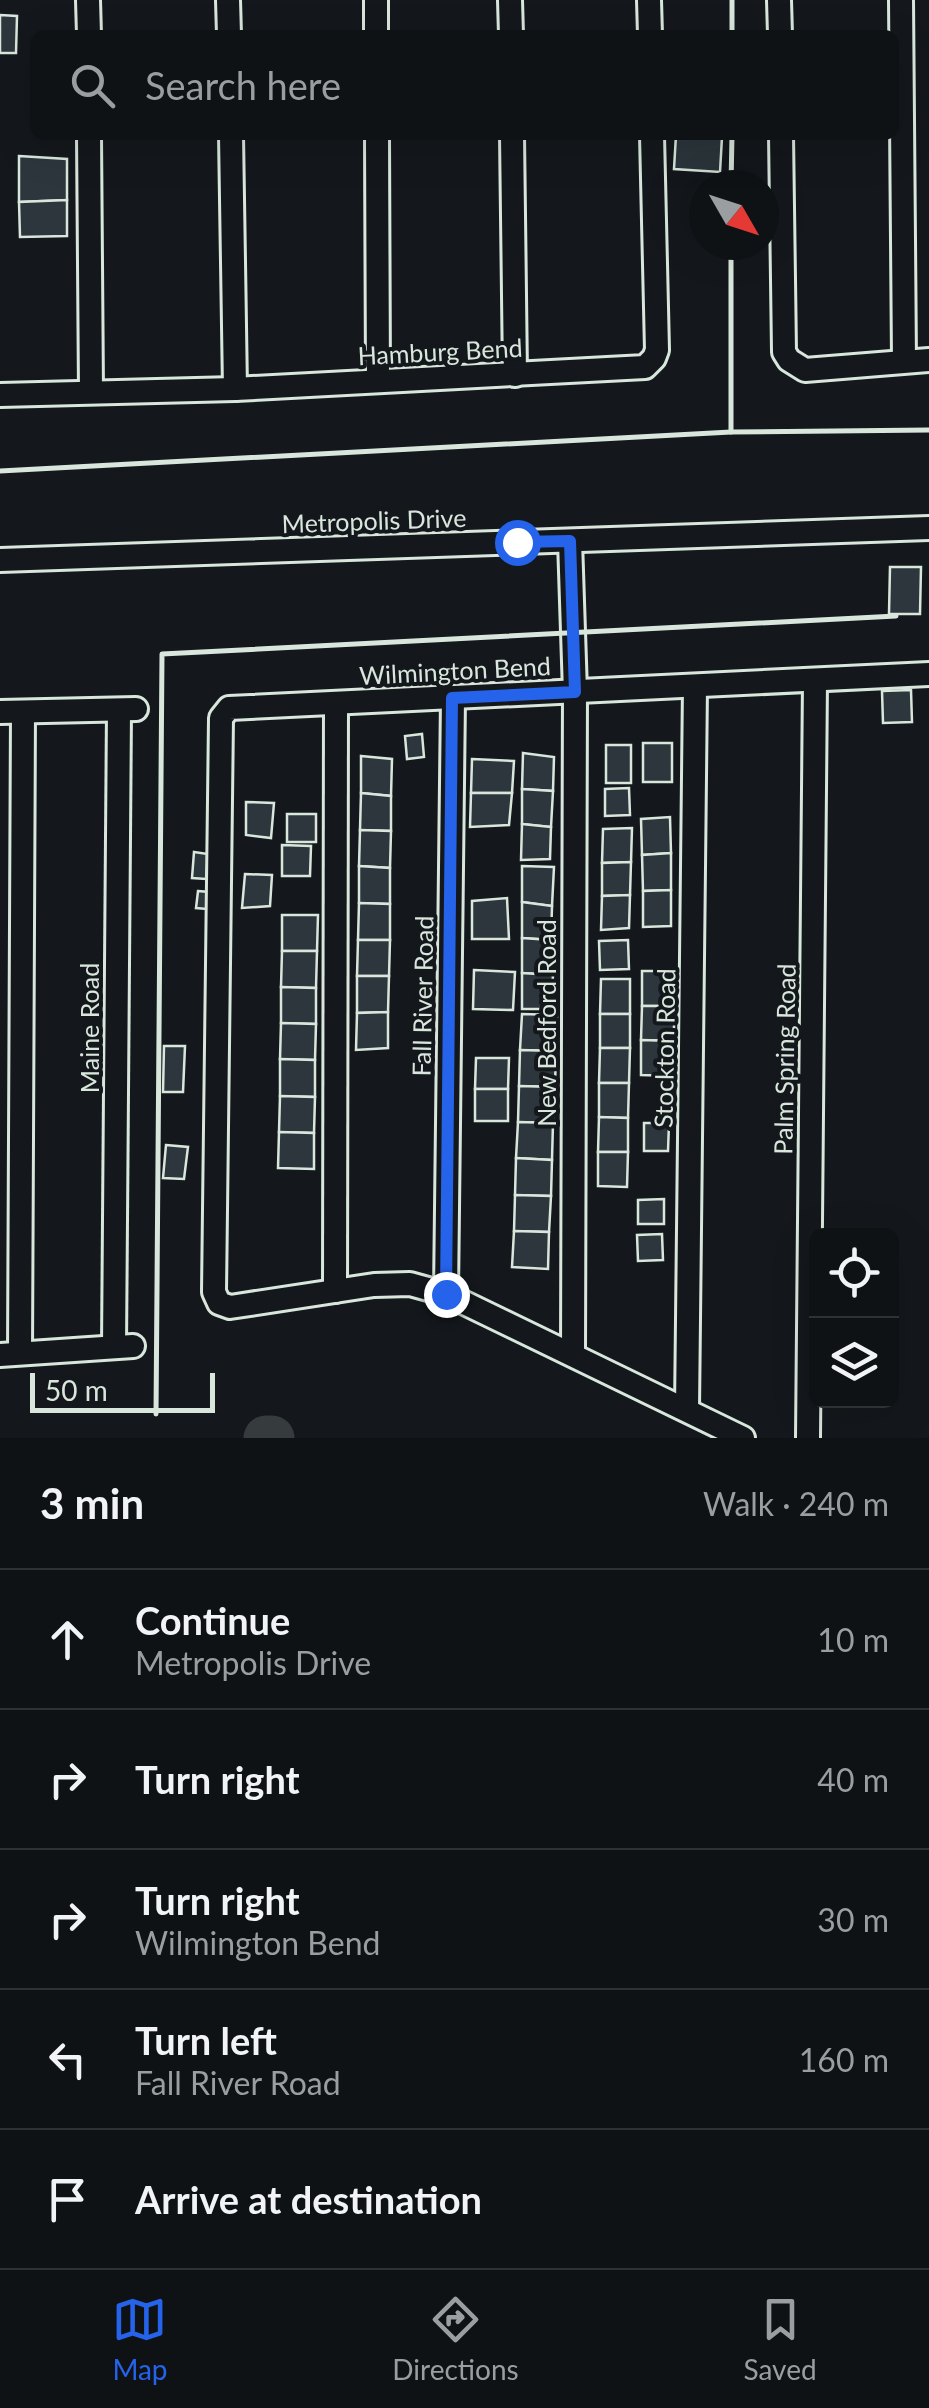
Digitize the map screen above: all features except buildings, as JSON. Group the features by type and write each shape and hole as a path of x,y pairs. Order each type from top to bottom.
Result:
{"street":[{"path":"88,0 88,30"},
{"path":"228,0 229,30"},
{"path":"376,0 376,30"},
{"path":"510,0 511,30"},
{"path":"650,0 650,30"},
{"path":"779,0 780,30"},
{"path":"901,0 904,361"},
{"path":"89,140 91,392"},
{"path":"230,140 235,389"},
{"path":"377,140 378,380"},
{"path":"512,140 515,375"},
{"name":"Hamburg Bend","path":"0,395 235,389 646,367 657,350 652,140"},
{"path":"781,140 784,352 789,360 805,370 929,360"},
{"name":"Metropolis Drive","path":"0,560 929,528"},
{"name":"New Bedford Road","path":"570,541 575,692 573,1354"},
{"name":"Wilmington Bend","path":"335,1292 230,1307 219,1303 214,1292 224,712 230,708 929,674"},
{"name":"Palm Spring Road","path":"808,1438 815,680"},
{"name":"Stockton Road","path":"687,1410 695,686"},
{"name":"Fall River Road","path":"446,1294 452,698"},
{"path":"336,703 335,1292 410,1284 446,1294 743,1438"},
{"name":"Maine Road","path":"10,1354 124,1347 128,710 12,712"},
{"path":"10,1354 12,712"}],"waterway":[{"path":"266,1438 272,1438"}],"wall":[{"path":"732,0 732,30"},
{"path":"731,170 732,140"},
{"path":"731,260 731,432"},
{"path":"0,471 731,432 929,430"},
{"path":"156,1414 162,654 896,616"}],"route":[{"path":"446,1294 452,698 575,692 570,541 517,542"}]}
